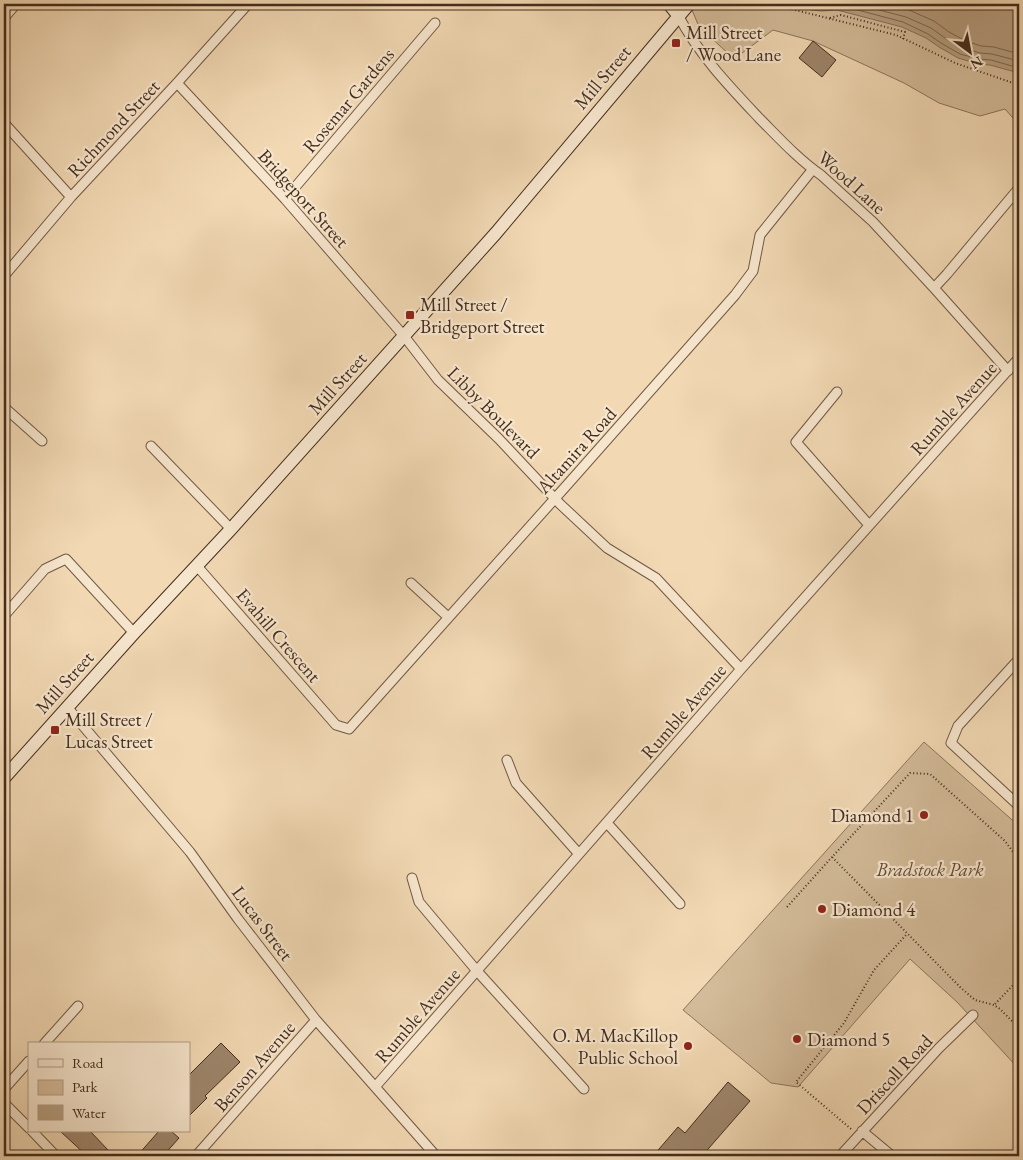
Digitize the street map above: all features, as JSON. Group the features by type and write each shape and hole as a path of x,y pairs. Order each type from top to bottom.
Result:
{"street":[{"path":"4,18 16,4"},
{"name":"Richmond Street","path":"4,276 71,197 177,84 248,4"},
{"path":"668,4 678,16"},
{"name":"Mill Street","path":"4,778 134,633 231,529 496,233 689,4"},
{"name":"Wood Lane","path":"678,16 688,35 718,74 787,147 873,222 1008,371"},
{"name":"Rosemar Gardens","path":"285,199 435,23"},
{"name":"Bridgeport Street","path":"177,84 285,199 404,336"},
{"path":"4,123 71,197"},
{"name":"Altamira Road","path":"336,725 349,729 735,295 753,271 760,235 813,169"},
{"path":"934,288 1019,188"},
{"name":"Libby Boulevard","path":"404,336 438,380 500,439 555,499 607,548 656,578 741,669"},
{"name":"Rumble Avenue","path":"375,1087 741,669 1019,358"},
{"path":"837,392 796,442 870,525"},
{"path":"4,407 42,441"},
{"path":"151,446 231,529"},
{"path":"4,616 45,568 66,559 134,633"},
{"name":"Evahill Crescent","path":"197,566 336,725"},
{"path":"411,583 448,617"},
{"path":"1019,659 958,726 951,744 1019,806"},
{"name":"Lucas Street","path":"67,707 190,852 238,919 316,1020 436,1156"},
{"path":"507,760 516,783 579,854"},
{"path":"607,823 680,904"},
{"path":"412,878 419,902 584,1089"},
{"path":"46,1042 78,1006"},
{"name":"Driscoll Road","path":"840,1156 939,1048 973,1015"},
{"name":"Benson Avenue","path":"196,1156 316,1020"},
{"path":"4,1089 28,1062"},
{"path":"4,1103 28,1127"},
{"path":"862,1131 892,1156"},
{"path":"33,1132 56,1156"}],"path":[{"path":"775,4 896,35 955,63 1019,84"},
{"path":"828,18 841,15 905,32 904,39"},
{"path":"787,907 910,773 930,774 1004,841 1019,860"},
{"path":"832,857 961,988 975,1000 994,1005 1000,1009 1019,1028"},
{"path":"862,1131 854,1132 796,1082 844,1023 874,970 907,934"},
{"path":"994,1005 1019,979"}],"green space":[{"path":"697,4 1019,4 1019,125 1005,109 980,116 939,103 904,83 813,41 773,30 734,59 704,29 700,29 692,10"},
{"name":"Bradstock Park","path":"924,742 1019,826 1019,1069 957,1002 910,959 798,1087 771,1083 683,1010"}],"water":[{"path":"800,4 1019,4 1019,73 958,58 926,38 902,27 837,10 811,10"}],"building":[{"path":"813,41 836,60 822,77 799,58"},
{"path":"221,1043 240,1062 205,1096 207,1098 190,1115 190,1074"},
{"path":"728,1082 750,1101 702,1156 653,1156 678,1127 685,1133"},
{"path":"61,1132 91,1132 112,1156 87,1156"},
{"path":"158,1132 172,1132 179,1138 163,1156 137,1156"}],"place":[{"name":"Mill Street / Wood Lane","path":"676,43"},
{"name":"Mill Street / Bridgeport Street","path":"410,315"},
{"name":"Mill Street / Lucas Street","path":"55,730"},
{"name":"Diamond 1","path":"924,815"},
{"name":"Diamond 4","path":"822,909"},
{"name":"Diamond 5","path":"797,1039"},
{"name":"O. M. MacKillop Public School","path":"688,1046"}]}
